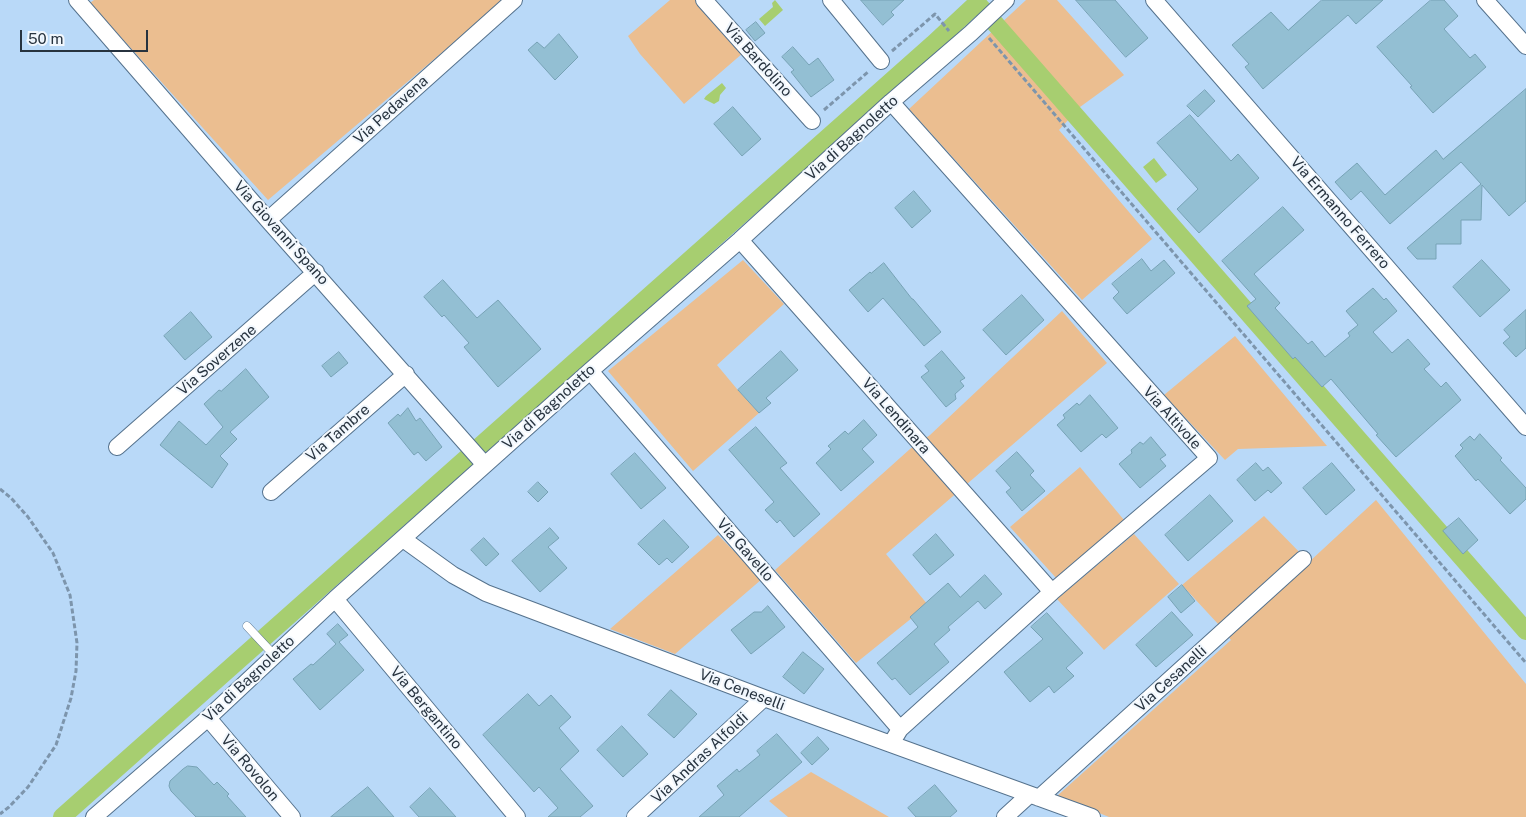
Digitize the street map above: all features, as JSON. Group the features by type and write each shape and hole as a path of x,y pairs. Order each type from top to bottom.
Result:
{"street":[{"name":"Via Giovanni Spano","path":"77,0 268,220 482,461"},
{"name":"Via Pedavena","path":"268,220 514,0"},
{"name":"Via Bardolino","path":"704,0 812,121"},
{"path":"831,0 881,61"},
{"name":"Via Ermanno Ferrero","path":"1154,0 1526,427"},
{"path":"1485,0 1526,46"},
{"name":"Via di Bagnoletto","path":"94,817 208,718 270,651 335,599 403,539 482,461 590,371 740,240 1000,5"},
{"name":"Via Altivole","path":"891,102 1209,458 1052,592 900,729 891,744"},
{"name":"Via Lendinara","path":"740,240 1052,592"},
{"name":"Via Soverzene","path":"117,447 316,272"},
{"name":"Via Gavello","path":"590,371 900,729"},
{"name":"Via Tambre","path":"270,492 406,374"},
{"name":"Via Ceneselli","path":"403,539 454,576 486,593 764,698 1092,817"},
{"name":"Via Cesanelli","path":"1005,817 1034,797 1303,559"},
{"name":"Via Bergantino","path":"335,599 517,817"},
{"name":"Via Andras Alfoldi","path":"635,817 764,698"},
{"name":"Via Rovolon","path":"208,718 292,817"}],"lane":[{"path":"247,626 270,651"}],"path":[{"path":"934,14 953,35"},
{"path":"989,38 1526,663"},
{"path":"0,490 11,498 28,517 53,553 70,595 77,643 76,671 71,698 56,745 28,787 0,814"}],"shaded area":[{"path":"94,0 504,0 268,200 90,3"},
{"path":"670,0 698,0 743,53 684,104 640,54 628,36"},
{"path":"775,0 783,10 765,26 759,19 773,7 772,3"},
{"path":"1026,0 1057,0 1124,75 1080,107 1059,130 1152,239 1082,300 909,109"},
{"path":"722,83 726,88 720,95 719,101 714,104 704,99 706,96"},
{"path":"1154,158 1167,175 1156,183 1143,167"},
{"path":"743,260 784,304 717,365 759,413 693,471 608,371"},
{"path":"1062,311 1107,363 886,554 928,605 856,663 775,570 910,449 930,435"},
{"path":"1235,336 1327,446 1238,449 1225,460 1164,395"},
{"path":"1080,467 1124,520 1057,579 1010,527"},
{"path":"1376,500 1526,684 1526,817 1109,817 1057,796 1231,640 1182,585 1264,516 1309,562"},
{"path":"1134,534 1179,584 1104,650 1057,599"},
{"path":"718,535 762,579 675,654 610,629"},
{"path":"811,772 889,817 788,817 769,801"}],"building":[{"path":"861,0 904,0 891,12 894,15 883,25"},
{"path":"1076,0 1115,0 1148,38 1126,57"},
{"path":"1322,0 1383,0 1356,24 1348,15 1263,89 1245,67 1249,64 1232,45 1271,12 1288,30"},
{"path":"1431,0 1444,0 1458,16 1444,29 1470,58 1475,54 1486,67 1433,113 1377,47"},
{"path":"756,22 765,33 755,41 746,30"},
{"path":"559,34 578,57 555,80 528,50 537,42 544,48"},
{"path":"793,47 809,65 818,58 834,80 811,97 791,72 794,70 782,57"},
{"path":"1526,89 1526,201 1509,216 1482,185 1481,220 1461,220 1461,244 1436,244 1436,259 1417,259 1407,248 1481,184 1461,162 1390,224 1361,191 1351,200 1335,182 1357,163 1385,195 1436,150 1443,159"},
{"path":"1205,90 1215,101 1198,117 1187,106"},
{"path":"733,107 761,139 742,156 714,124"},
{"path":"1190,115 1231,161 1238,154 1259,178 1199,233 1177,209 1198,189 1157,143"},
{"path":"914,191 931,211 912,228 895,208"},
{"path":"1283,207 1304,230 1254,274 1280,303 1275,308 1308,344 1312,341 1325,357 1350,336 1348,333 1358,325 1346,311 1373,288 1384,300 1386,298 1397,311 1373,332 1392,353 1408,339 1430,364 1424,369 1441,387 1446,382 1461,400 1396,457 1331,379 1322,387 1295,357 1293,359 1247,306 1256,299 1222,261"},
{"path":"1142,259 1151,271 1164,260 1175,273 1127,314 1113,298 1119,292 1112,284"},
{"path":"1482,260 1510,290 1480,317 1453,287"},
{"path":"884,263 941,332 924,346 883,298 868,312 849,290"},
{"path":"443,280 477,318 498,300 541,349 498,387 464,347 469,343 444,315 442,317 424,297"},
{"path":"1022,295 1044,320 1006,355 983,330"},
{"path":"1526,310 1526,348 1516,357 1503,343 1510,337 1504,330"},
{"path":"191,312 212,337 185,360 164,336"},
{"path":"781,351 798,370 766,398 771,403 759,413 738,390"},
{"path":"942,351 965,378 960,381 964,386 955,394 956,399 946,407 921,377 929,371 925,366"},
{"path":"339,352 348,363 331,377 322,366"},
{"path":"246,369 269,397 230,432 237,439 220,456 228,464 212,488 160,445 179,421 206,445 223,427 204,404"},
{"path":"1090,395 1118,428 1106,438 1102,434 1081,452 1057,425 1065,418 1063,415"},
{"path":"408,408 416,421 420,418 442,447 426,461 418,452 414,455 388,423 398,414 400,416"},
{"path":"864,420 877,435 862,449 874,462 841,491 816,463 831,449 828,446 845,431 848,434"},
{"path":"756,427 787,463 780,468 820,514 794,537 780,520 777,523 765,510 774,502 729,450"},
{"path":"1480,434 1502,458 1500,460 1526,488 1526,499 1510,514 1478,479 1476,481 1455,456 1463,448 1460,445 1470,436 1474,440"},
{"path":"1151,437 1166,455 1160,459 1166,466 1140,488 1119,464 1132,453 1131,450 1140,442 1143,444"},
{"path":"1017,452 1034,471 1030,475 1045,491 1022,511 1006,492 1011,488 996,471"},
{"path":"635,453 666,488 641,509 611,474"},
{"path":"1256,463 1263,471 1268,467 1282,483 1271,493 1268,490 1255,501 1237,480"},
{"path":"1332,463 1355,490 1326,515 1303,488"},
{"path":"538,482 548,492 538,502 528,492"},
{"path":"1210,495 1233,521 1188,561 1165,535"},
{"path":"1459,518 1478,540 1463,554 1443,531"},
{"path":"664,520 689,547 672,563 667,558 659,565 638,544"},
{"path":"550,528 559,538 548,547 567,568 540,592 512,561"},
{"path":"936,534 954,555 930,575 913,555"},
{"path":"484,538 499,554 486,566 471,550"},
{"path":"985,575 1002,594 985,609 978,601 948,627 950,630 934,644 949,662 910,695 895,678 892,680 877,663 918,627 910,617 948,583 960,597"},
{"path":"1182,585 1195,601 1181,613 1168,597"},
{"path":"768,606 785,627 751,654 731,630 754,612 761,612"},
{"path":"1172,612 1193,635 1156,667 1136,645"},
{"path":"1047,613 1083,653 1066,668 1074,676 1054,693 1049,686 1030,702 1004,672 1043,639 1031,627"},
{"path":"338,624 348,635 339,642 364,670 320,710 293,679 311,664 313,665 336,644 327,634"},
{"path":"803,652 824,669 804,694 783,677"},
{"path":"671,690 697,714 674,738 648,715"},
{"path":"528,694 539,706 551,695 571,717 559,728 579,751 560,769 593,806 580,817 548,817 558,808 539,787 534,792 483,735"},
{"path":"622,726 648,754 623,777 597,750"},
{"path":"777,734 802,762 739,817 699,817 724,795 717,786 737,769 739,772 760,755 757,751"},
{"path":"818,737 829,749 812,765 801,753"},
{"path":"188,766 197,767 214,785 217,782 229,794 227,796 246,817 196,817 171,791 169,786 170,781"},
{"path":"935,785 957,811 950,817 916,817 908,808"},
{"path":"368,787 394,817 331,817"},
{"path":"430,788 456,817 419,817 410,807"}],"waterway":[{"path":"62,817 977,3"},
{"path":"978,4 1526,631"}]}
